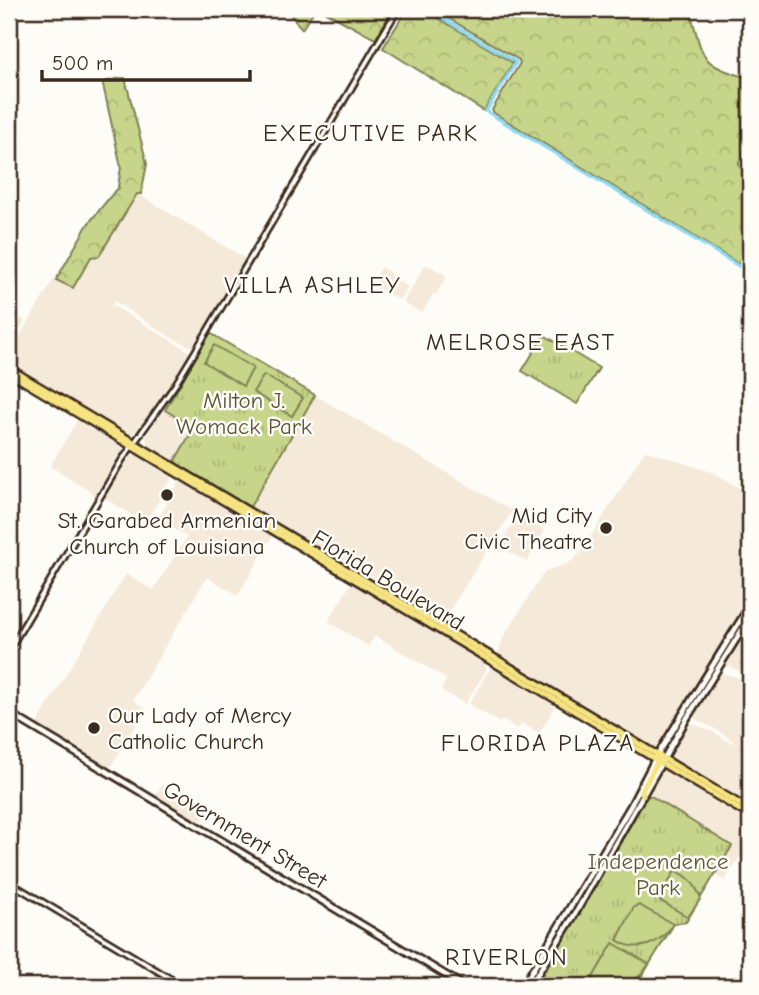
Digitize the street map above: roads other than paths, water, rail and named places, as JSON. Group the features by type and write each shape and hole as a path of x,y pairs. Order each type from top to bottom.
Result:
{"main road":[{"name":"Florida Boulevard","path":"9,368 79,413"},
{"name":"Florida Boulevard","path":"9,373 466,641 750,816"},
{"name":"Florida Boulevard","path":"242,510 451,638 593,719"},
{"path":"530,986 621,836 659,759 750,605"},
{"path":"523,986 659,759 750,617"},
{"path":"451,638 453,636 466,641"},
{"path":"721,664 720,659 726,643"},
{"path":"709,684 713,665"},
{"name":"Government Street","path":"9,713 464,986"},
{"name":"Florida Boulevard","path":"726,799 750,810"},
{"path":"621,836 621,828 632,808 630,807"}],"street":[{"path":"9,650 132,445 182,373 398,9"},
{"path":"9,881 183,986"}],"waterway":[{"path":"427,9 516,62 486,111 750,273"}],"place":[{"name":"St. Garabed Armenian Church of Louisiana","path":"167,495"},
{"name":"Mid City Civic Theatre","path":"606,528"},
{"name":"Our Lady of Mercy Catholic Church","path":"94,728"}],"district":[{"name":"EXECUTIVE PARK","path":"371,133"},
{"name":"VILLA ASHLEY","path":"313,285"},
{"name":"MELROSE EAST","path":"521,342"},
{"name":"FLORIDA PLAZA","path":"538,743"},
{"name":"RIVERLON","path":"507,957"}],"park label":[{"name":"Milton J. Womack Park","path":"244,413"},
{"name":"Independence Park","path":"658,874"}]}
